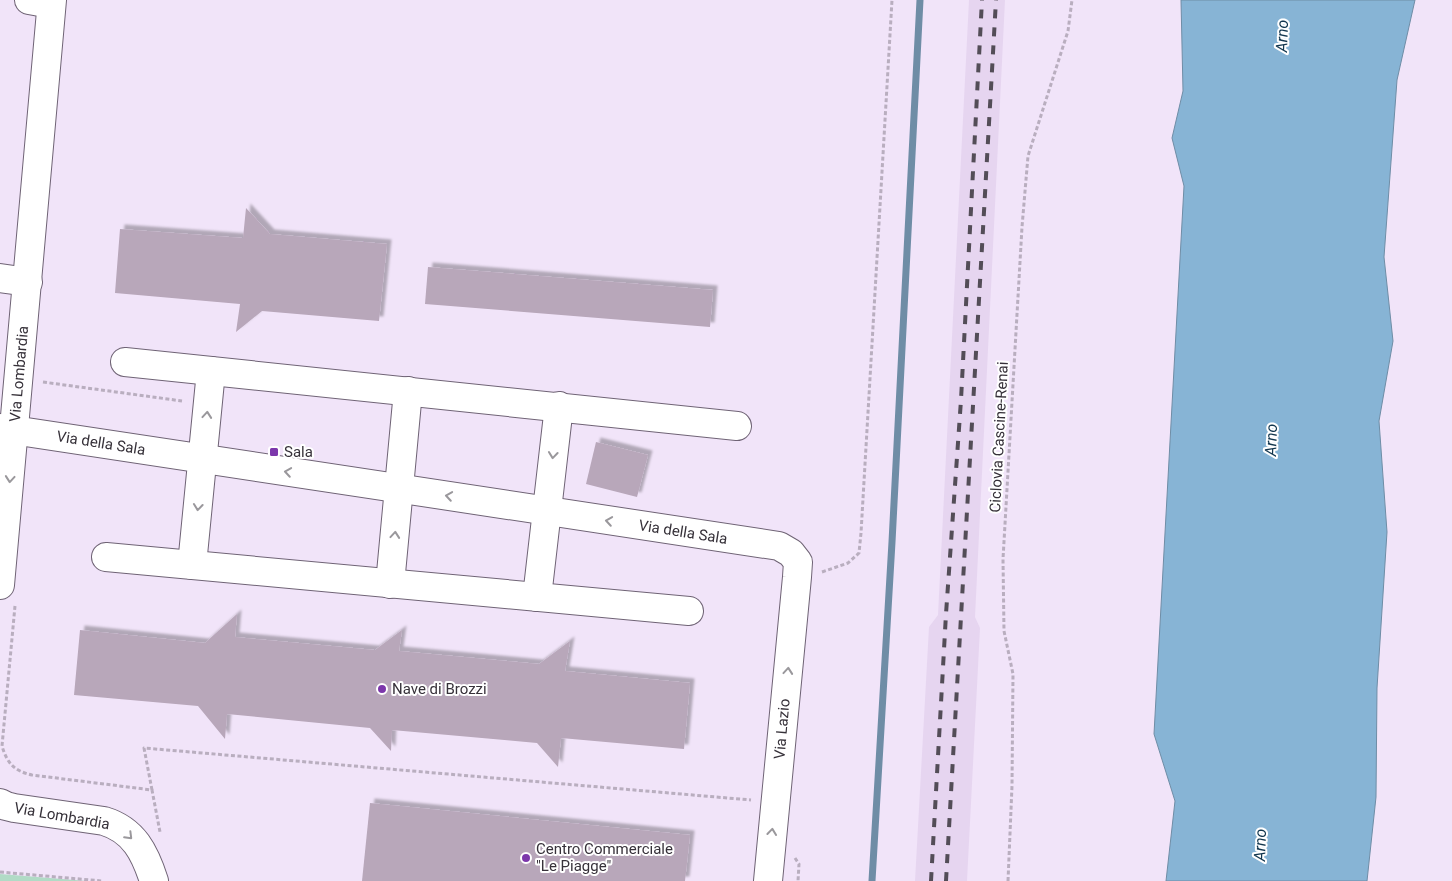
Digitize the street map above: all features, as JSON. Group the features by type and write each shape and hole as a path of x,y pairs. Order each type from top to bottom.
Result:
{"street":[{"name":"Via Lombardia","path":"8,592 7,429 28,282 44,1"},
{"path":"0,278 28,282"},
{"path":"125,362 737,426"},
{"path":"192,565 211,371"},
{"path":"390,584 408,391"},
{"path":"536,597 559,406"},
{"name":"Via della Sala","path":"7,429 778,546 791,553 798,562 796,577"},
{"path":"106,557 688,611"},
{"name":"Via Lazio","path":"768,881 796,577"},
{"name":"Via Lombardia","path":"0,803 14,808 104,821 116,825 128,833 139,846 154,881"}],"path":[{"path":"861,534 892,0"},
{"name":"Ciclovia Cascine-Renai","path":"1008,879 1012,786 1013,674 1004,631 1003,559 1022,227 1028,156 1068,31 1072,0"},
{"path":"36,381 208,404"},
{"path":"8,592 2,746 9,763 16,770 32,775 152,790"},
{"path":"162,836 144,748 760,800"},
{"path":"0,872 102,881"}],"shaded area":[{"path":"969,0 1005,0 975,617 980,628 967,881 915,881 929,627 938,615"}],"green space":[{"path":"0,874 87,881 0,881"}],"water":[{"name":"Arno","path":"1181,0 1415,0 1397,80 1384,257 1393,341 1379,421 1387,532 1377,688 1376,797 1367,881 1166,881 1175,801 1154,734 1184,186 1172,138 1183,91"}],"building":[{"path":"246,208 270,234 387,244 379,321 262,311 236,332 240,304 115,293 120,229 243,238"},
{"path":"428,267 713,290 710,327 425,304"},
{"path":"596,442 648,455 637,497 586,484"},
{"name":"Nave di Brozzi","path":"237,614 235,637 375,650 402,630 399,651 539,664 570,641 565,671 690,683 684,749 561,738 558,767 537,743 392,730 391,751 370,728 227,714 225,739 198,706 74,695 80,630 205,643"},
{"name":"Centro Commerciale \"Le Piagge\"","path":"370,803 690,835 685,881 362,881"}],"waterway":[{"path":"872,881 892,542 920,0"}],"railway":[{"path":"931,881 946,614 961,400 982,0"},
{"path":"946,881 996,0"}],"place":[{"name":"Sala","path":"274,452"},
{"name":"Nave di Brozzi","path":"382,689"},
{"name":"Centro Commerciale \"Le Piagge\"","path":"526,858"}]}
